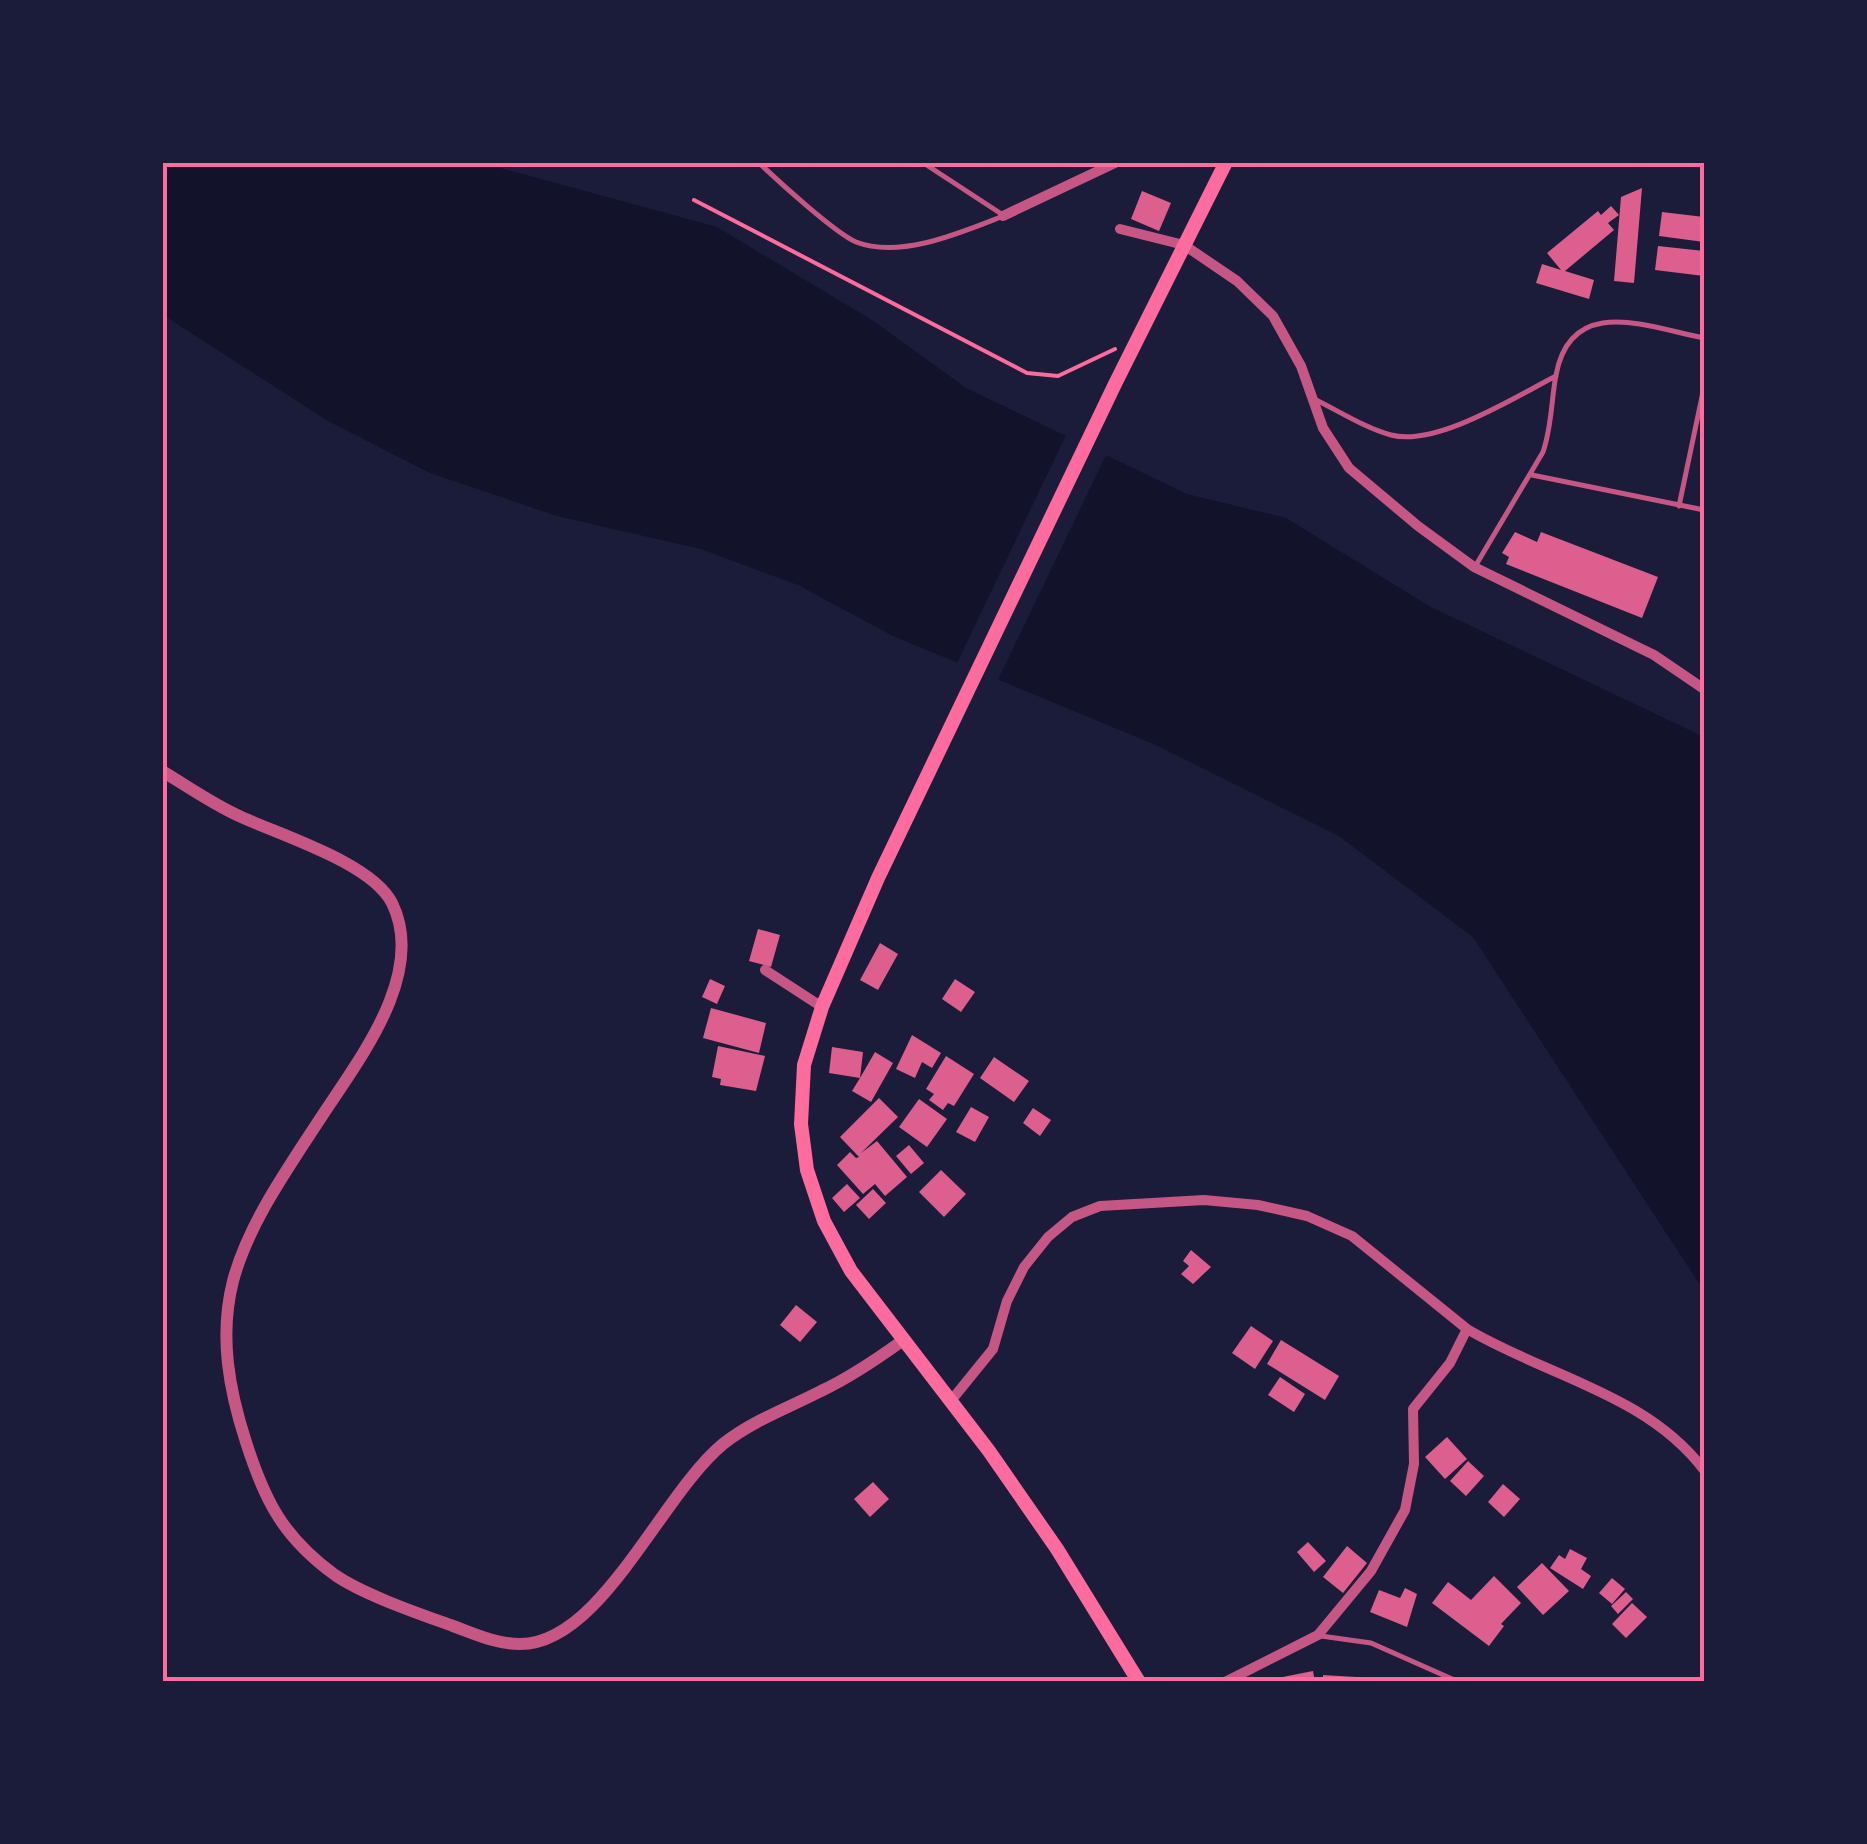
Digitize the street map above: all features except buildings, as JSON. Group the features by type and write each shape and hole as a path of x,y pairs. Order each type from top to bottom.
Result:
{"main road":[{"path":"1139,1682 1057,1549 850,1270 824,1221 808,1170 801,1124 804,1066 822,1007 878,878 1226,162"}],"street":[{"path":"1004,216 1117,162"},
{"path":"1120,229 1184,244 1237,281 1273,316 1301,366 1323,428 1349,468 1474,567 1654,655 1704,689"},
{"path":"162,772 231,812 356,867 378,883 393,904 399,934 397,977 387,1008 370,1042 289,1166 248,1241 233,1280 227,1320 228,1388 248,1448 267,1498 294,1541 312,1558 342,1580 495,1642 542,1642 583,1618 606,1594 663,1511 720,1446 757,1422 827,1389 902,1341"},
{"path":"765,970 822,1007"},
{"path":"950,1402 993,1348 1007,1301 1024,1267 1072,1217 1100,1206 1204,1200 1258,1205 1306,1216 1352,1236 1467,1330 1624,1402 1684,1442 1704,1470"},
{"path":"1225,1682 1318,1635 1371,1571 1405,1510 1414,1464 1414,1409 1450,1363 1467,1330"}],"lane":[{"path":"758,162 854,241 881,246 926,241 1004,216"},
{"path":"922,162 1004,216"},
{"path":"1474,567 1532,475 1550,432 1562,352 1573,335 1591,324 1613,321 1704,338"},
{"path":"1312,398 1393,436 1424,436 1556,376"},
{"path":"1679,506 1704,386"},
{"path":"1532,475 1704,510"},
{"path":"1318,1635 1370,1644 1418,1661 1459,1682"}],"path":[{"path":"694,200 1028,373 1058,376 1088,360"}],"shaded area":[{"path":"162,163 482,163 717,227 872,320 966,388 1187,494 1286,518 1429,606 1704,737 1704,1291 1473,937 1339,836 1156,745 893,636 798,585 701,549 557,516 430,473 328,421 163,315"}],"pier":[{"path":"1068,431 1108,451 996,684 955,667"}]}
